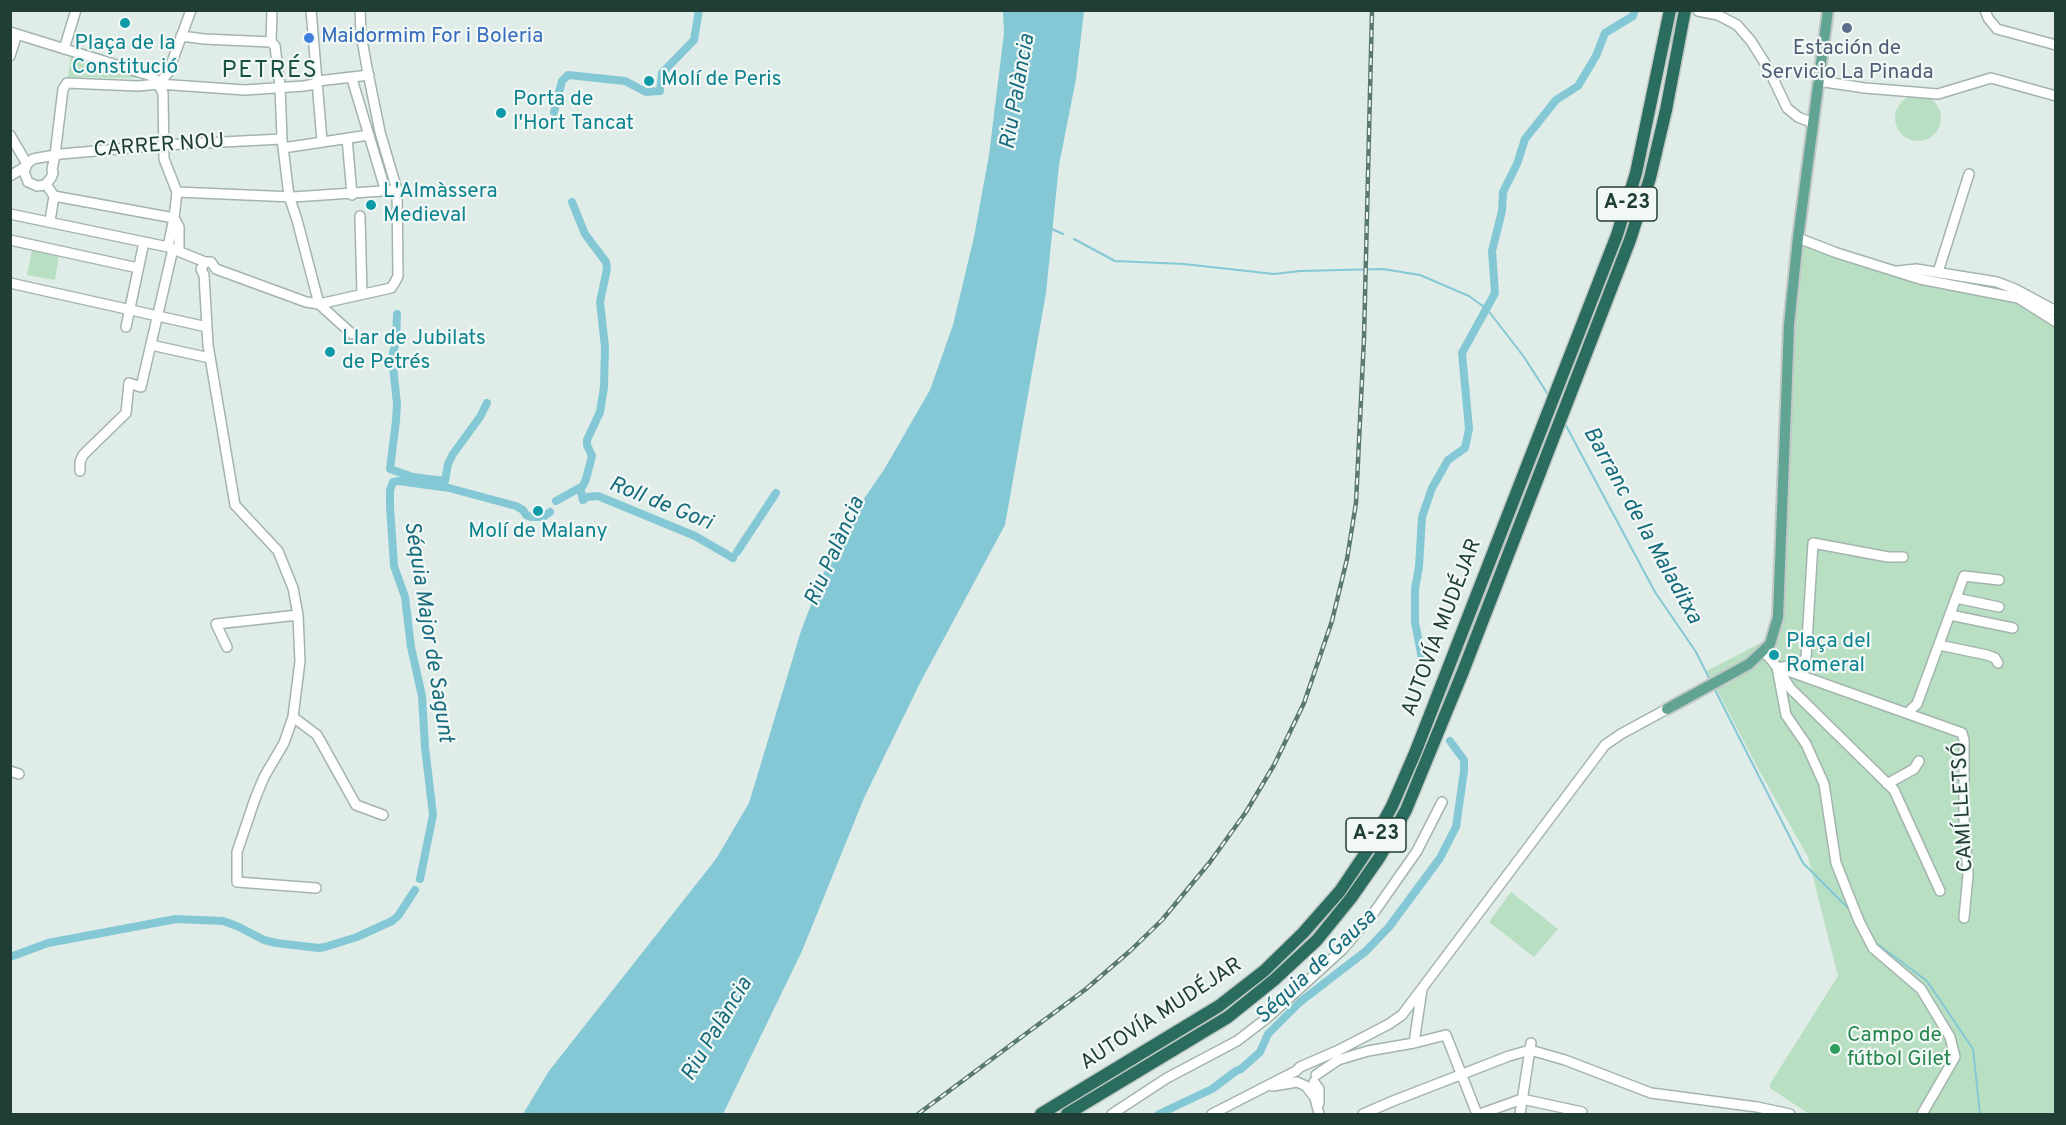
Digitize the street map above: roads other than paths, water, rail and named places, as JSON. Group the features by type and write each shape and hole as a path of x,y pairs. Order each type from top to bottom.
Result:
{"highway":[{"name":"AUTOVÍA MUDÉJAR","path":"1041,1114 1219,1006 1264,971 1340,891 1369,848 1406,774 1617,235 1636,173 1670,10"},
{"name":"AUTOVÍA MUDÉJAR","path":"1068,1114 1228,1017 1274,980 1317,940 1352,898 1379,858 1406,810 1630,240 1650,178 1666,111 1685,10"}],"main road":[{"path":"1667,709 1749,664 1770,644 1778,617 1789,325 1797,238 1828,10"}],"street":[{"path":"64,49 76,10"},
{"path":"158,84 168,73 191,10"},
{"path":"271,42 272,10"},
{"path":"311,10 322,141"},
{"path":"10,214 173,249 205,262 213,262 216,269 306,302 319,304 391,288 398,276 397,190 380,132 361,34 360,10"},
{"path":"1985,10 1997,29 2055,45"},
{"path":"1698,11 1718,15 1737,25 1751,40 1768,68 1787,108 1798,117 1813,123"},
{"path":"10,56 14,33 152,76 163,93 164,159 177,192 173,249 159,315 141,387 129,383 126,413 83,455 80,471"},
{"path":"181,36 271,42 275,46 280,88 282,144 289,196 319,304 352,334"},
{"path":"128,85 133,75 131,70"},
{"path":"10,181 28,182 37,186 46,184 51,178 63,89 67,83 158,84 244,90 304,86 315,84 318,81 352,79 369,75"},
{"path":"1818,81 1871,89 1938,94 1991,78 2055,96"},
{"path":"352,79 386,192"},
{"path":"10,135 27,165 25,177 28,182"},
{"name":"CARRER NOU","path":"38,158 164,145 282,144 369,135"},
{"path":"347,138 352,195"},
{"path":"10,176 38,158 48,161 52,170"},
{"path":"1938,272 1969,174"},
{"path":"46,184 54,196 50,221"},
{"path":"177,192 289,196 352,195 397,190"},
{"path":"54,196 174,218"},
{"path":"360,216 362,294"},
{"path":"1797,238 1920,279 2018,298 2055,322"},
{"path":"10,240 138,268"},
{"path":"126,327 144,242"},
{"path":"205,262 201,269 204,275 210,358 235,505 278,551 293,588 298,615 300,661 293,717 284,743 264,777 255,799 237,860 237,882 316,888"},
{"path":"204,275 212,275 216,269"},
{"path":"1895,272 1916,269 1997,282 2055,310"},
{"path":"10,283 207,327"},
{"path":"151,345 210,358"},
{"path":"1777,668 1799,665 1806,658 1813,543 1888,557 1903,557"},
{"path":"1907,713 1917,704 1964,576 1999,580"},
{"path":"1956,598 1999,607"},
{"path":"227,647 216,624 298,615"},
{"path":"1950,615 2013,628"},
{"path":"1939,645 1988,655 1995,658 1998,663"},
{"path":"1763,650 1790,688 1894,790 1940,891"},
{"path":"1777,668 1786,715 1806,744 1824,784 1836,863 1859,921 1873,948 1921,989 1950,1037 1955,1057 1922,1114"},
{"name":"CAMÍ LLETSÓ","path":"1777,668 1962,733 1968,875 1964,918"},
{"path":"1319,1114 1307,1078 1312,1068 1306,1065 1389,1024 1402,1015 1605,746 1621,734 1667,709"},
{"path":"293,717 318,735 356,805 383,815"},
{"path":"1887,784 1914,769 1919,761"},
{"path":"1112,1114 1167,1078 1237,1041 1267,1018 1343,950 1375,911 1417,851 1442,802"},
{"path":"1414,1043 1423,988"},
{"path":"1212,1114 1263,1088 1307,1078 1338,1060 1368,1051 1446,1035 1479,1114 1522,1099 1582,1112"},
{"path":"1520,1114 1530,1046"},
{"path":"1363,1114 1530,1046 1651,1093 1757,1107 1790,1114"},
{"path":"1307,1078 1339,1050"}],"water":[{"name":"Riu Palància","path":"1003,11 1084,11 1076,79 1059,165 1046,293 1005,525 920,683 864,798 802,951 723,1114 523,1114 549,1071 716,859 749,803 801,631 822,576 853,515 885,468 930,390 953,325 974,237 989,155 1004,33"}],"waterway":[{"name":"Séquia Major de Sagunt","path":"554,112 562,81 568,75 625,81 646,92 660,91 662,73 694,40 699,10"},
{"name":"Séquia de Gausa","path":"1422,659 1415,622 1415,589 1419,567 1422,517 1432,488 1448,460 1465,448 1469,429 1462,353 1495,293 1492,251 1502,211 1503,192 1517,164 1525,139 1556,100 1578,86 1596,56 1605,33 1633,16 1635,10"},
{"name":"Séquia Major de Sagunt","path":"556,501 583,486 586,479 592,456 587,440 600,412 604,387 605,347 600,302 607,269 606,262 585,234 572,202"},
{"name":"Barranc de la Maladitxa","path":"1052,229 1063,234"},
{"name":"Barranc de la Maladitxa","path":"1074,239 1115,261 1184,264 1274,274 1300,271 1383,269 1420,275 1469,296 1487,309 1524,357 1549,396"},
{"path":"397,314 396,341 392,357 397,404 390,469 413,477 445,481 448,464 453,454 480,417 487,403"},
{"name":"Barranc de la Maladitxa","path":"1564,422 1655,592 1696,652 1710,680"},
{"name":"Séquia Major de Sagunt","path":"420,879 433,815 422,696 411,647 405,597 394,566 390,490 393,482 399,481 449,488 516,506 531,517 543,517 550,512"},
{"name":"Roll de Gori","path":"580,488 583,500 587,497 598,496 695,536 733,558"},
{"name":"Roll de Gori","path":"737,552 776,493"},
{"name":"Barranc de la Maladitxa","path":"1714,688 1803,863 1851,911"},
{"name":"Séquia de Gausa","path":"1159,1114 1212,1089 1241,1069 1260,1052 1268,1034 1300,1002 1366,951 1389,927 1440,858 1456,827 1464,760 1450,741"},
{"name":"Séquia Major de Sagunt","path":"10,957 48,943 176,919 223,921 264,940 319,948 357,937 392,921 398,916 415,890"},
{"name":"Barranc de la Maladitxa","path":"1872,940 1927,981 1973,1049 1980,1114"}],"railway":[{"path":"918,1114 1086,989 1162,920 1210,862 1246,812 1274,765 1304,703 1332,621 1347,559 1356,503 1364,338 1372,10"}],"place":[{"name":"Plaça de la Constitució","path":"125,23"},
{"name":"Estación de Servicio La Pinada","path":"1847,28"},
{"name":"Maidormim For i Boleria","path":"309,38"},
{"name":"Molí de Peris","path":"649,81"},
{"name":"Porta de l'Hort Tancat","path":"501,113"},
{"name":"L'Almàssera Medieval","path":"371,205"},
{"name":"Llar de Jubilats de Petrés","path":"330,352"},
{"name":"Molí de Malany","path":"538,511"},
{"name":"Plaça del Romeral","path":"1774,655"},
{"name":"Campo de fútbol Gilet","path":"1835,1049"}],"district":[{"name":"PETRÉS","path":"270,72"}]}
